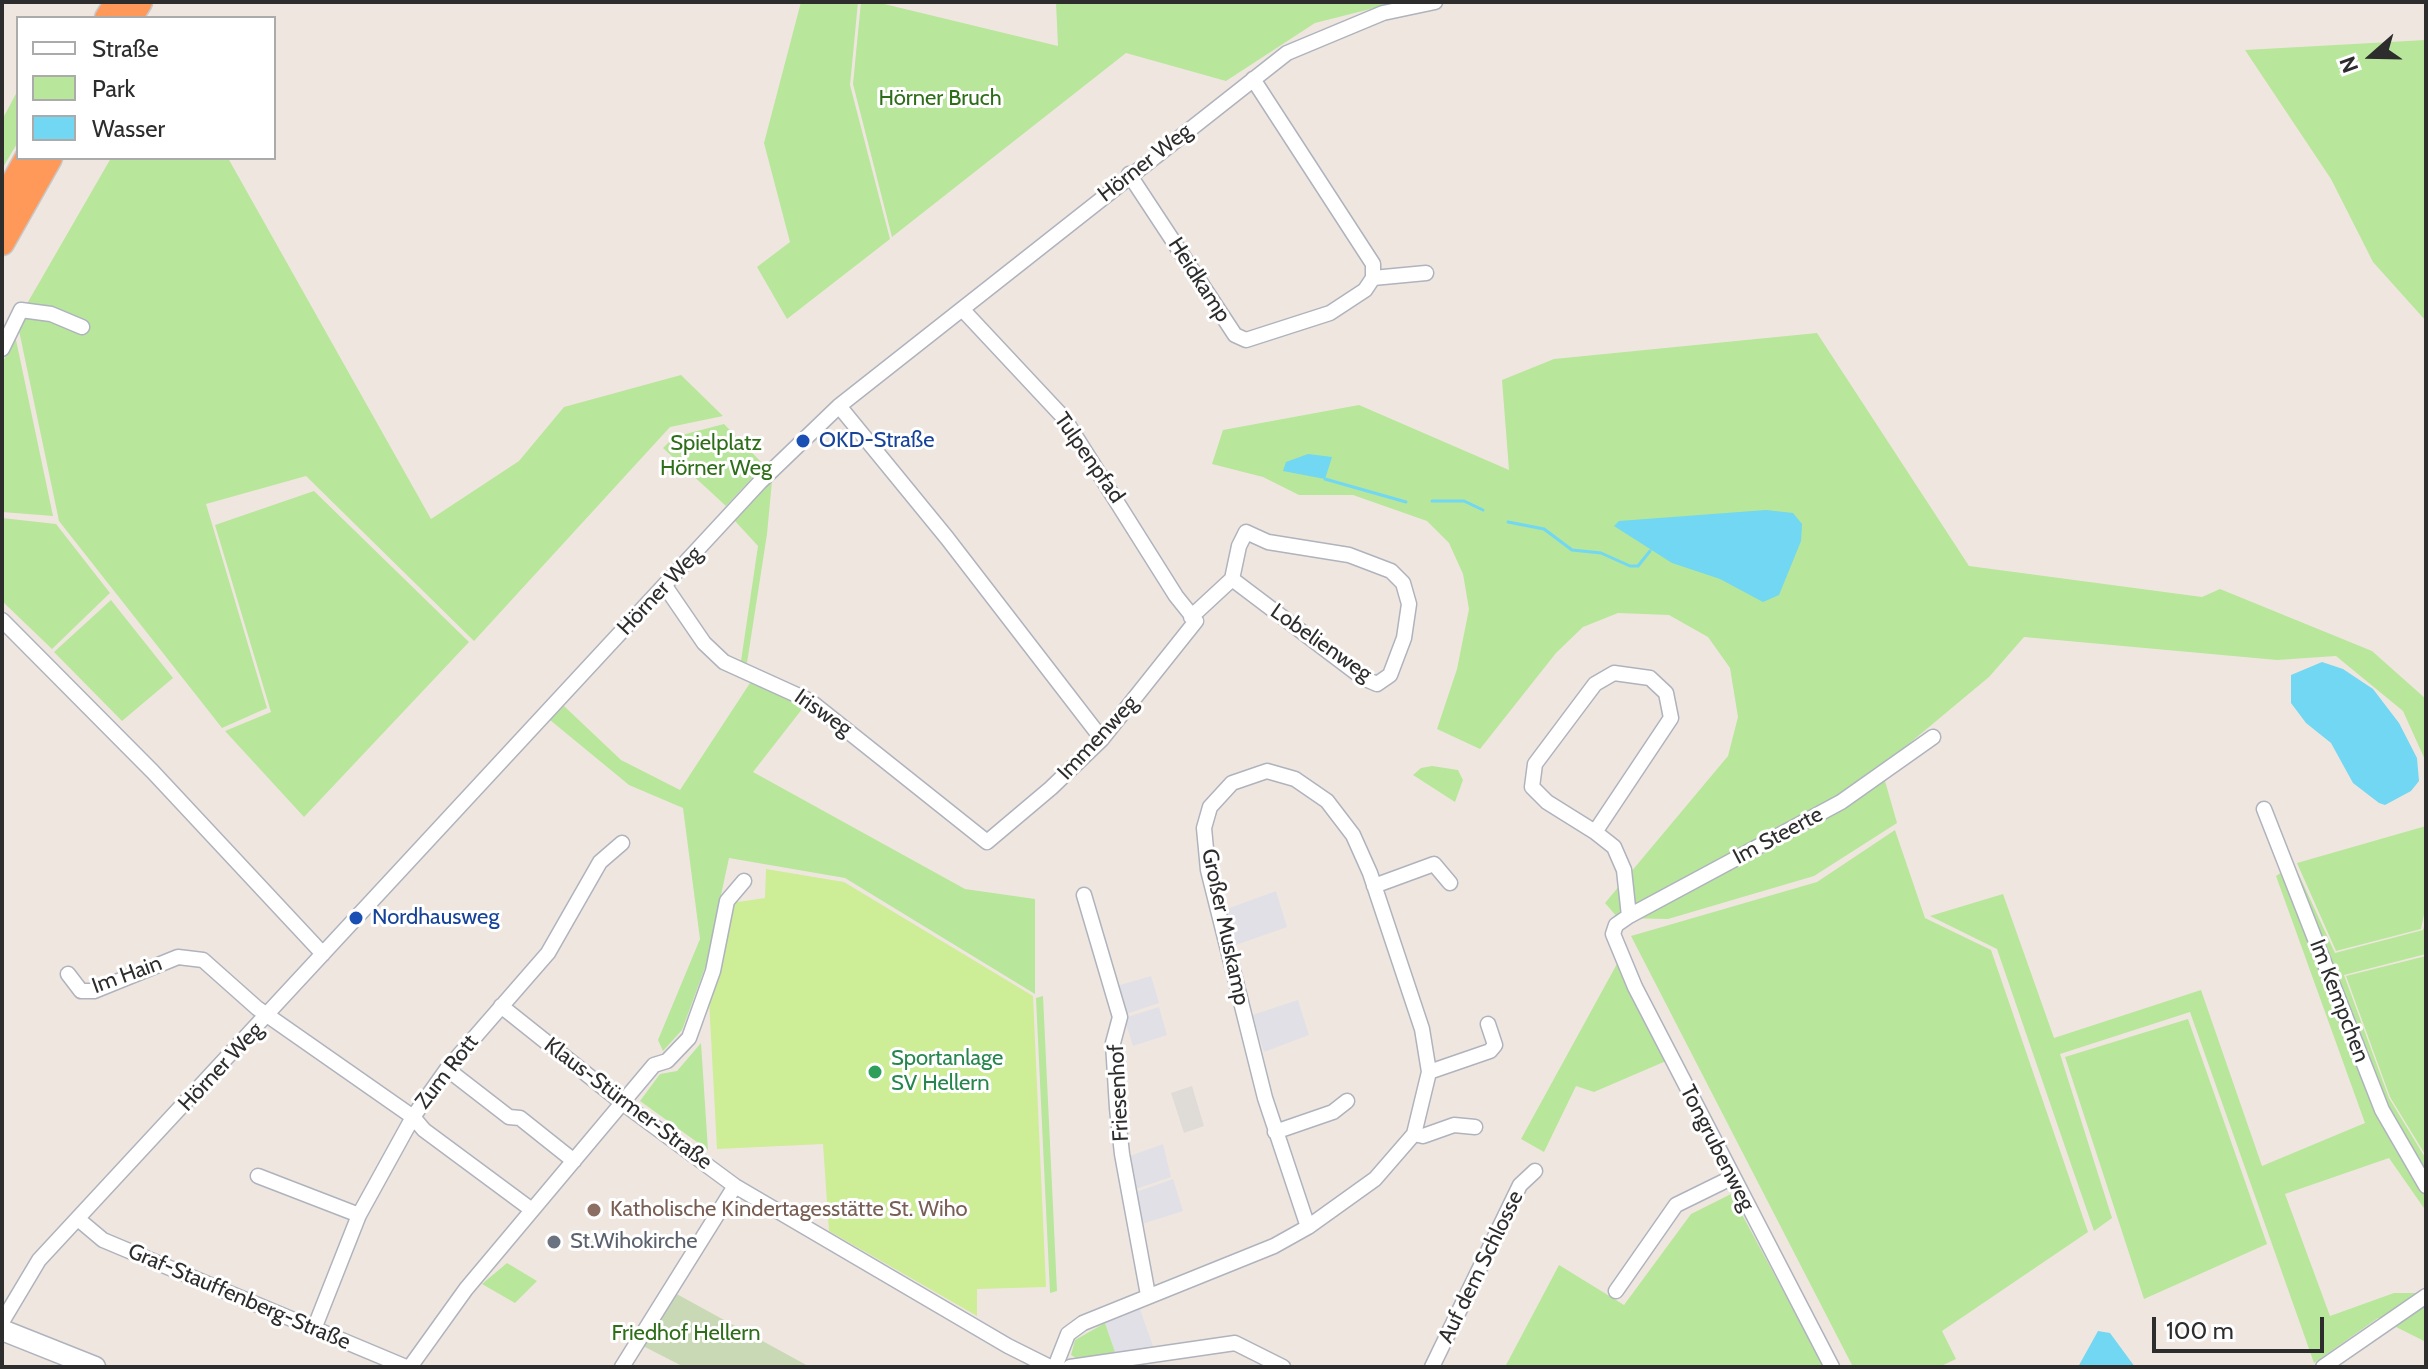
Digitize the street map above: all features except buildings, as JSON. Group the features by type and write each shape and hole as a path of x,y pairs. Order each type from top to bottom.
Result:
{"highway":[{"path":"2,203 26,160"},
{"path":"2,243 49,160"}],"main road":[{"path":"2,1330 95,1367"}],"street":[{"name":"Hörner Weg","path":"2,1322 29,1273 78,1219 760,482 839,406 1129,174 1287,53 1383,13 1435,2"},
{"path":"1253,79 1373,264 1373,278 1426,273"},
{"name":"Heidkamp","path":"1129,174 1235,335 1246,340 1330,313 1365,290 1373,278"},
{"name":"Tulpenpfad","path":"962,309 1064,418 1193,619"},
{"path":"2,349 21,310 51,314 82,327"},
{"path":"839,406 947,538 1102,739"},
{"name":"Lobelienweg","path":"1246,532 1268,542 1349,555 1391,571 1403,583 1409,604 1404,638 1390,675 1377,684 1363,678 1232,579 1239,546 1246,532"},
{"path":"1193,619 1232,579"},
{"name":"Irisweg","path":"665,586 704,643 724,662 810,701 987,842"},
{"name":"Immenweg","path":"987,842 1102,739 1193,619"},
{"path":"2,620 157,776 323,954"},
{"path":"1595,832 1671,718 1666,693 1650,678 1614,673 1595,684 1535,764 1532,787 1547,802 1614,847 1624,870 1629,916"},
{"name":"Im Steerte","path":"1616,925 1841,802 1933,737"},
{"name":"Großer Muskamp","path":"1052,1367 1068,1334 1083,1323 1274,1246 1308,1227 1375,1179 1414,1134 1429,1072 1422,1029 1374,886 1344,822 1327,801 1295,779 1267,771 1232,783 1210,807 1204,828 1208,870 1225,949 1275,1132 1308,1227"},
{"name":"Im Kempchen","path":"2264,809 2377,1097 2426,1186"},
{"name":"Zum Rott","path":"314,1329 359,1215 413,1117 447,1069 548,953 600,862 622,843"},
{"path":"1374,886 1434,864 1450,883"},
{"path":"408,1367 466,1289 654,1065 667,1061 689,1038 713,971 727,901 744,881"},
{"name":"Friesenhof","path":"1084,895 1120,1017 1113,1043 1117,1108 1124,1170 1148,1295"},
{"name":"Tongrubenweg","path":"1616,925 1614,943 1832,1367"},
{"name":"Im Hain","path":"68,974 81,991 94,991 178,957 191,956 203,960 257,1008 270,1014"},
{"name":"Klaus-Stürmer-Straße","path":"501,1006 624,1104 735,1186 1008,1346 1052,1367"},
{"path":"270,1014 316,1052 413,1117 424,1130 532,1210"},
{"path":"1429,1072 1490,1051 1495,1045 1488,1024"},
{"path":"447,1069 509,1117 520,1118 574,1161"},
{"path":"1275,1132 1333,1112 1347,1101"},
{"path":"1414,1134 1423,1136 1454,1125 1475,1127"},
{"name":"Auf dem Schlosse","path":"1432,1367 1520,1185 1535,1171"},
{"path":"258,1176 359,1215"},
{"path":"1616,1291 1676,1205 1733,1177"},
{"path":"622,1367 735,1186"},
{"name":"Graf-Stauffenberg-Straße","path":"78,1219 103,1240 408,1367"},
{"path":"2323,1367 2425,1297"},
{"path":"1070,1367 1235,1343 1283,1367"}],"shaded area":[{"path":"1276,891 1287,927 1233,946 1224,910"},
{"path":"1151,976 1159,1003 1123,1015 1113,987"},
{"path":"1298,1000 1309,1035 1264,1052 1252,1015"},
{"path":"1159,1007 1167,1035 1133,1046 1124,1018"},
{"path":"1192,1086 1204,1126 1184,1133 1171,1093"},
{"path":"1163,1144 1171,1177 1136,1189 1130,1156"},
{"path":"1173,1179 1183,1211 1142,1224 1136,1192"},
{"path":"1140,1309 1154,1349 1116,1355 1105,1323"}],"green space":[{"path":"801,2 858,2 850,85 890,239 787,319 757,267 790,242 764,143"},
{"name":"Hörner Bruch","path":"861,2 876,2 1058,46 1056,2 1398,2 1315,23 1226,81 1126,53 892,237 853,84"},
{"path":"2426,40 2426,321 2373,262 2331,179 2245,50"},
{"path":"16,94 16,145 2,169 2,120"},
{"path":"110,160 229,160 431,519 519,461 564,407 681,375 723,416 670,427 474,641 306,476 206,504 267,708 222,728 59,521 17,321"},
{"path":"1817,333 1969,566 2202,597 2220,589 2372,651 2426,699 2426,762 2403,711 2336,656 2277,660 2024,637 1989,677 1881,767 1897,823 1814,876 1668,919 1618,918 1605,903 1728,756 1738,717 1730,668 1708,637 1669,615 1618,613 1583,627 1556,653 1480,749 1437,729 1457,669 1469,609 1463,574 1449,543 1427,521 1353,495 1299,495 1263,477 1212,464 1223,430 1359,405 1509,470 1502,380 1554,359"},
{"path":"15,335 53,516 2,512 2,364"},
{"name":"Spielplatz Hörner Weg","path":"724,424 764,465 726,506 663,448 674,437"},
{"path":"772,481 747,663 741,661 758,546 735,521"},
{"path":"314,491 469,642 304,817 225,731 271,712 215,525"},
{"path":"2,518 56,524 110,593 52,649 2,601"},
{"path":"111,600 173,678 122,721 54,652"},
{"path":"750,683 806,704 753,772 965,889 1035,899 1035,994 845,878 729,858 706,965 682,1030 663,1051 658,1040 700,939 683,808 629,785 550,720 564,706 621,760 680,790"},
{"path":"1432,766 1458,770 1463,780 1455,802 1413,775 1421,768"},
{"path":"2426,826 2426,905 2421,929 2336,951 2297,863"},
{"path":"1895,830 1925,918 1991,950 2088,1232 1942,1331 1956,1359 1939,1367 1853,1367 1631,936 1817,882"},
{"path":"2294,864 2335,953 2423,930 2426,919 2426,954 2344,975 2389,1098 2426,1159 2426,1211 2389,1158 2285,1194 2330,1316 2394,1293 2426,1293 2426,1342 2378,1318 2314,1363 2190,1012 2060,1054 2112,1218 2094,1231 1997,949 1930,916 2003,894 2054,1038 2201,990 2262,1166 2365,1123 2276,876"},
{"name":"Sportanlage SV Hellern","path":"766,869 844,882 1033,996 1046,1287 977,1289 977,1316 829,1231 823,1144 717,1149 709,1000 731,903 765,898"},
{"path":"2426,956 2426,1156 2390,1097 2346,976"},
{"path":"1618,962 1666,1061 1594,1092 1576,1086 1544,1152 1521,1139"},
{"path":"1043,996 1057,1291 1050,1293 1036,998"},
{"path":"2188,1019 2267,1244 2144,1299 2065,1057"},
{"path":"701,1043 708,1150 640,1101 660,1074 677,1071"},
{"path":"1731,1194 1824,1367 1505,1367 1559,1265 1624,1305 1691,1214"},
{"path":"507,1263 537,1281 515,1303 482,1284"},
{"name":"Friedhof Hellern","path":"673,1292 810,1367 684,1367 643,1346"},
{"path":"1105,1323 1116,1355 1078,1359 1071,1355 1075,1340"}],"water":[{"path":"1308,454 1332,457 1325,479 1283,471 1286,462"},
{"path":"1766,510 1793,513 1802,524 1801,541 1779,595 1763,602 1720,579 1672,563 1614,526 1619,521"},
{"path":"2322,662 2343,669 2373,689 2399,723 2417,758 2419,781 2411,791 2385,805 2379,803 2353,783 2331,743 2306,723 2291,703 2291,675"},
{"path":"2098,1331 2110,1333 2135,1367 2078,1367"}],"waterway":[{"path":"1325,479 1406,502"},
{"path":"1432,501 1464,501 1483,510"},
{"path":"1508,522 1544,529 1572,550 1601,553 1630,566 1638,566 1650,551"}],"place":[{"name":"OKD-Straße","path":"803,441"},
{"name":"Nordhausweg","path":"356,918"},
{"name":"Sportanlage SV Hellern","path":"875,1072"},
{"name":"Katholische Kindertagesstätte St. Wiho","path":"594,1210"},
{"name":"St.Wihokirche","path":"554,1242"}]}
